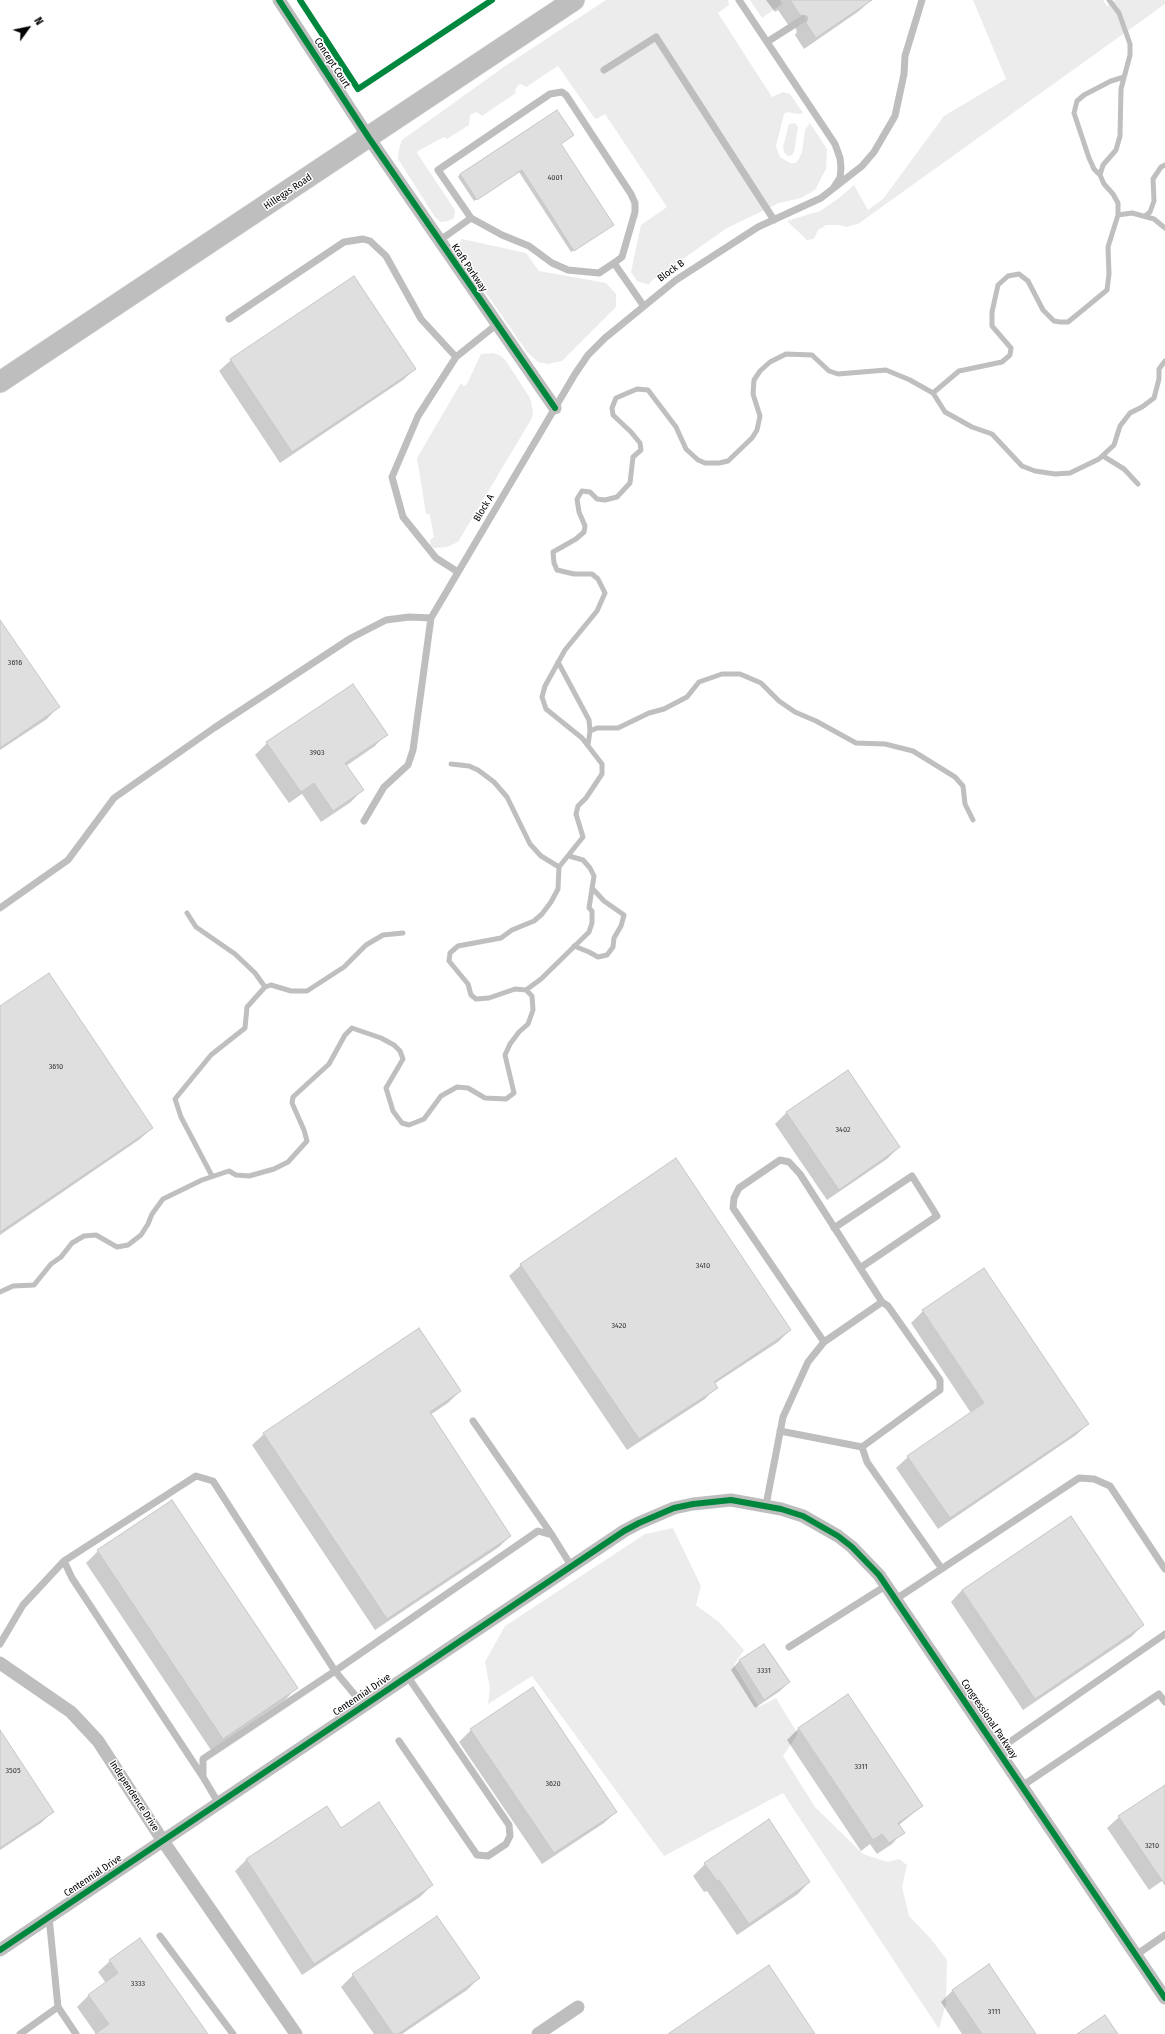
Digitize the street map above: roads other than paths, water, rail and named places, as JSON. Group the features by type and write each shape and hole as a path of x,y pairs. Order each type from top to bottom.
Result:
{"main road":[{"name":"Hillegas Road","path":"0,382 369,138 574,0"}],"street":[{"name":"Concept Court","path":"279,0 369,138"},
{"name":"Kraft Parkway","path":"369,138 496,325 555,408"},
{"name":"Centennial Drive","path":"0,1950 639,1523 668,1510 731,1500 752,1502"},
{"name":"Congressional Parkway","path":"752,1502 803,1516 838,1536 867,1561 887,1585 1165,1998"},
{"name":"Independence Drive","path":"0,1663 71,1712 98,1742 163,1841 296,2034"},
{"path":"538,2034 578,2006"}],"lane":[{"path":"739,0 835,144 841,168 840,178 832,189"},
{"name":"Block B","path":"555,408 588,355 643,305 720,250 774,220 821,198 862,166 874,152 895,116 904,74 906,56 922,0"},
{"path":"767,42 803,19"},
{"path":"604,70 656,37 774,220"},
{"path":"562,92 631,194 635,203 635,212 622,257 599,273 579,272 565,269 546,259 529,246 502,236 471,218 438,170 550,94 562,92"},
{"path":"439,241 471,218"},
{"path":"229,318 344,242 364,239 370,241 386,256 422,319 456,357"},
{"path":"614,263 643,305"},
{"path":"458,572 436,558 403,517 392,478 418,416 456,357 496,325"},
{"name":"Block A","path":"431,618 555,408"},
{"path":"0,908 68,860 114,798 214,728 351,638 386,620 409,617 431,618 413,750 408,764 384,787 364,821"},
{"path":"780,1431 862,1447 940,1390 940,1380 888,1306 882,1302 800,1174 789,1162 780,1160 739,1188 734,1198 734,1208 824,1342"},
{"path":"834,1228 912,1176 937,1216 860,1268"},
{"path":"766,1505 783,1417 808,1362 824,1342 882,1302"},
{"path":"473,1421 552,1535 572,1567"},
{"path":"862,1447 867,1462 942,1569"},
{"path":"0,1644 23,1605 64,1561 196,1476 213,1481 335,1671 364,1706"},
{"path":"896,1599 1079,1478 1094,1478 1110,1486 1165,1569"},
{"path":"203,1777 203,1759 335,1671 538,1531 552,1535"},
{"path":"64,1561 72,1578 203,1777 219,1804"},
{"path":"789,1647 887,1585"},
{"path":"998,1750 1165,1634"},
{"path":"398,1741 477,1855 488,1856 506,1844 510,1836 509,1826 408,1677"},
{"path":"1022,1786 1162,1692 1165,1702"},
{"path":"49,1917 58,2007 76,2034"},
{"path":"1136,1955 1165,1935"},
{"path":"160,1936 233,2034"},
{"path":"20,2034 58,2007"}],"waterway":[{"path":"0,1292 13,1286 34,1285 51,1264 61,1257 72,1243 84,1236 96,1235 117,1247 128,1245 141,1235 152,1214 163,1199 202,1180 229,1171 236,1175 249,1176 274,1169 288,1162 307,1141 304,1130 292,1103 293,1097 329,1064 345,1035 352,1028 381,1038 394,1045 400,1051 403,1059 386,1088 393,1111 402,1123 409,1125 424,1119 441,1096 457,1087 468,1088 485,1098 506,1099 514,1093 505,1055 510,1044 519,1032 528,1024 533,1010 532,996 526,990 515,989 489,998 476,999 471,995 468,984 449,961 450,953 458,946 501,938 512,930 534,921 542,914 558,889 559,867 583,837 576,814 578,806 586,798 602,774 602,764 582,738 546,709 542,697 545,686 565,650 597,611 605,593 598,579 592,574 574,574 557,570 554,563 553,552 576,539 584,532 585,526 579,512 577,499 582,491 590,492 597,499 605,500 617,497 630,483 633,457 641,450 640,443 613,415 612,408 616,398 637,389 648,390 676,427 686,449 698,460 705,463 719,463 728,461 752,438 757,430 760,416 753,394 754,380 760,371 770,362 786,354 812,355 829,371 838,374 886,370 910,380 933,393 959,371 1002,362 1010,355 1011,348 992,326 992,312 998,285 1008,276 1019,274 1028,281 1043,310 1054,321 1068,322 1107,290 1109,274 1108,247 1118,215 1118,203 1113,194 1104,184 1100,175 1103,165 1116,150 1120,136 1121,89 1130,55 1130,44 1119,13 1109,0"},
{"path":"1100,175 1094,169 1089,158 1074,113 1077,101 1084,95 1111,81 1124,77"},
{"path":"1145,216 1150,212 1154,201 1153,179 1161,167 1165,165"},
{"path":"1118,215 1132,213 1154,219 1165,228"},
{"path":"933,393 945,412 972,427 992,434 1022,466 1035,471 1055,474 1070,473 1099,459 1114,445 1120,426 1130,413 1142,407 1154,398 1159,379 1159,369 1165,361"},
{"path":"1103,456 1124,469 1138,484"},
{"path":"558,662 589,720 590,731 588,745"},
{"path":"590,731 597,728 618,728 649,713 664,709 687,697 699,682 722,674 740,674 761,683 779,701 795,712 816,721 856,743 885,744 913,751 955,777 963,786 965,804 973,820"},
{"path":"451,764 469,766 478,770 494,782 507,797 530,844 541,856 559,867"},
{"path":"526,990 541,979 589,932 592,923 592,911 589,908 594,876 590,868 583,860 569,856"},
{"path":"574,946 598,957 607,955 613,947 614,938 621,926 624,915 604,901 592,888"},
{"path":"187,913 196,927 235,954 255,973 265,987"},
{"path":"212,1176 181,1117 175,1099 211,1055 245,1028 247,1007 265,987 271,985 291,991 307,991 344,967 366,945 383,935 403,933"}]}
